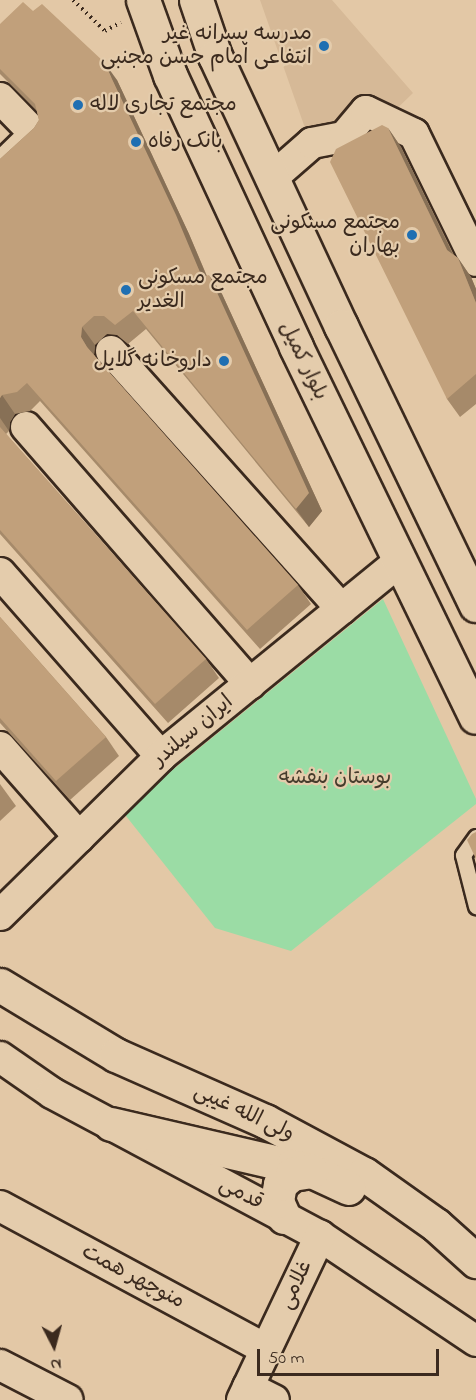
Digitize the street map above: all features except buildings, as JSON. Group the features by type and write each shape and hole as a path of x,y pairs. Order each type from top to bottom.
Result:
{"main road":[{"path":"196,0 215,56 476,605"},
{"name":"بلوار کمیل","path":"144,4 170,75 301,358 476,717"},
{"name":"ولی الله غیبی","path":"0,985 116,1055 265,1121 364,1174 436,1225 465,1251"},
{"path":"111,1124 152,1131 312,1171 465,1251"},
{"path":"284,1217 277,1201 280,1184 292,1174 312,1171"}],"street":[{"path":"0,98 35,134 0,168"},
{"path":"272,178 312,143 344,137 366,111 414,134 476,261"},
{"path":"111,351 342,609"},
{"path":"26,427 250,684"},
{"name":"ایران سیلندر","path":"0,915 161,756 400,561"},
{"path":"0,573 161,756"},
{"path":"0,747 79,837"},
{"name":"قدمی","path":"0,1057 52,1093 320,1236 476,1341"},
{"name":"منوچهر همت","path":"0,1206 266,1349"},
{"name":"غلامی","path":"255,1396 266,1349 320,1236"},
{"path":"0,1365 68,1400"}],"lane":[{"path":"476,837 463,855 476,906"}],"path":[{"path":"73,0 105,31 144,4"}],"shaded area":[{"name":"مدرسه پسرانه غیر انتفاعی امام حسن مجنبی","path":"260,0 332,0 413,93 384,121 359,105 332,125 305,128"}],"green space":[{"name":"بوستان بنفشه","path":"383,599 476,799 476,804 291,951 215,928 122,811"}],"place":[{"name":"مدرسه پسرانه غیر انتفاعی امام حسن مجنبی","path":"324,46"},
{"name":"مجتمع تجاری لاله","path":"78,105"},
{"name":"بانک رفاه","path":"136,142"},
{"name":"مجتمع مسکونی بهاران","path":"412,235"},
{"name":"مجتمع مسکونی الغدیر","path":"126,290"},
{"name":"داروخانه گلایل","path":"224,361"}]}
